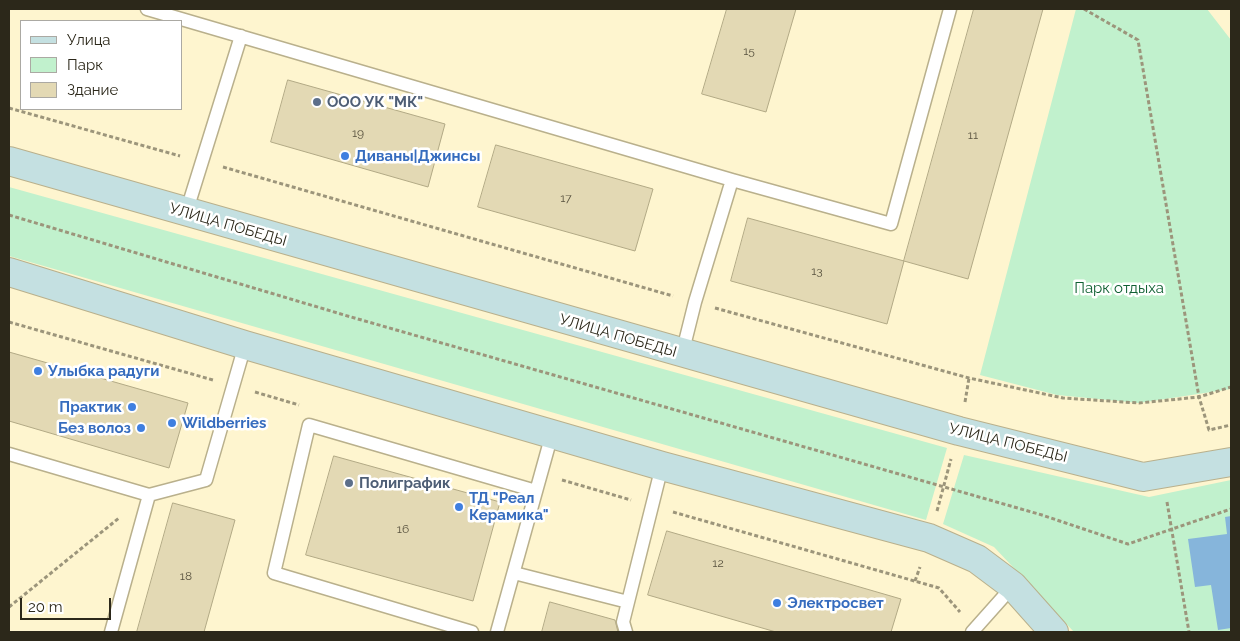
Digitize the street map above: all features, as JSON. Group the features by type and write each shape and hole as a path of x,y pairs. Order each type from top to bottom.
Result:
{"street":[{"name":"УЛИЦА ПОБЕДЫ","path":"9,161 682,354 959,431 1143,477 1231,462"},
{"path":"9,272 245,345 662,466 929,538 977,559 1013,586 1054,632"}],"lane":[{"path":"147,9 732,180 892,224 950,9"},
{"path":"186,213 241,36"},
{"path":"682,354 695,302 732,180"},
{"path":"9,454 148,495 206,480 245,345"},
{"path":"472,632 274,573 309,425 536,491"},
{"path":"497,632 552,434"},
{"path":"626,632 623,622 662,466"},
{"path":"111,632 148,495"},
{"path":"514,573 628,602"},
{"path":"972,632 1013,586"}],"path":[{"path":"1084,9 1138,40 1200,396 1208,430 1231,425"},
{"path":"9,108 970,378 1063,398 1139,403 1200,396 1231,387"},
{"path":"9,215 342,314 1042,515 1128,544 1231,510"},
{"path":"915,581 959,431 970,378"},
{"path":"9,607 86,543 148,495"},
{"path":"1166,496 1189,632"}],"green space":[{"name":"Парк отдыха","path":"1076,9 1207,9 1231,40 1231,389 1139,403 1057,395 980,375"},
{"path":"9,187 947,448 926,520 9,256"},
{"path":"964,455 1149,497 1231,480 1231,632 1074,632 994,547 943,524"}],"water":[{"path":"1231,516 1231,628 1218,630 1211,585 1195,587 1188,539 1227,534 1225,517"}],"building":[{"path":"727,9 796,9 766,112 702,94"},
{"path":"974,9 1043,9 968,279 904,261"},
{"path":"288,80 445,124 428,187 271,142"},
{"path":"496,145 653,189 635,251 478,207"},
{"path":"748,218 904,261 887,324 731,281"},
{"path":"9,352 188,403 169,468 9,421"},
{"path":"334,456 500,502 473,601 306,555"},
{"path":"173,503 235,520 204,632 137,632"},
{"path":"667,531 901,599 891,632 776,632 648,595"},
{"path":"550,602 615,620 618,632 542,632"}],"place":[{"name":"ООО УК \"МК\"","path":"317,102"},
{"name":"Диваны|Джинсы","path":"345,156"},
{"name":"Улыбка радуги","path":"38,371"},
{"name":"Практик","path":"132,407"},
{"name":"Wildberries","path":"172,423"},
{"name":"Без волоз","path":"141,428"},
{"name":"Полиграфик","path":"349,483"},
{"name":"ТД \"Реал Керамика\"","path":"459,507"},
{"name":"Электросвет","path":"777,603"}]}
